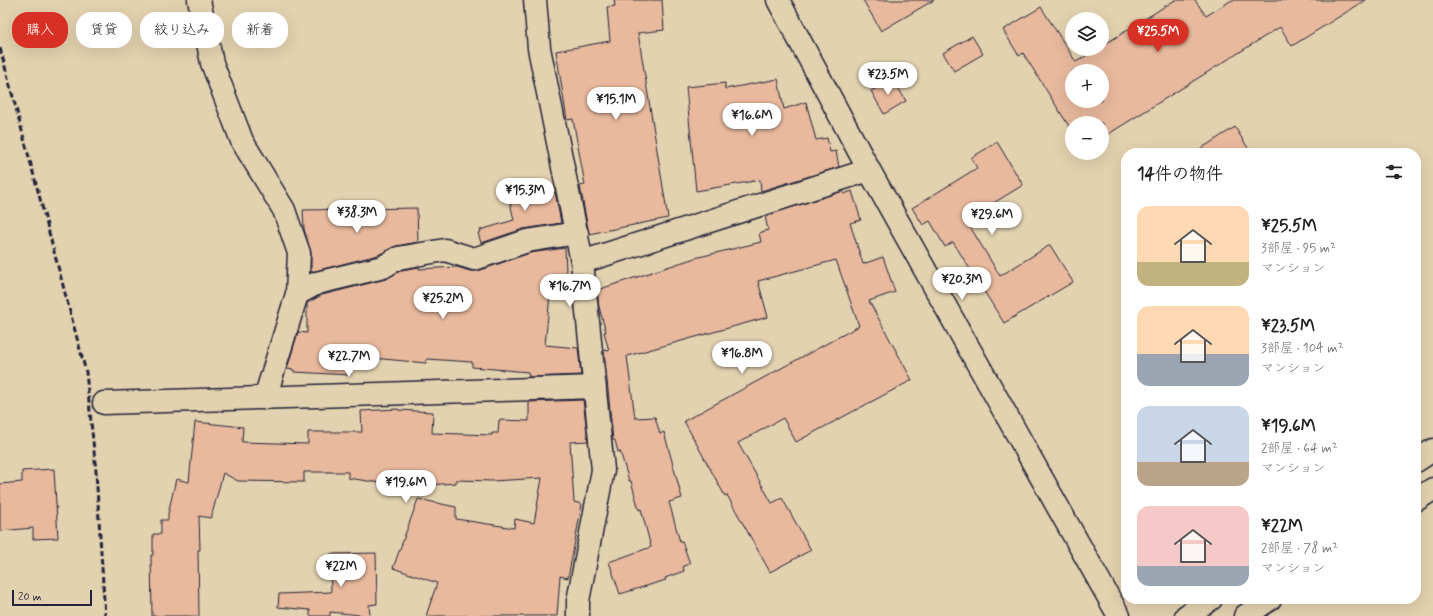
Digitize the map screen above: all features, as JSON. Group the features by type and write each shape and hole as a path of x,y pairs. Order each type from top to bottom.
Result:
{"street":[{"path":"199,0 212,63 242,141 284,210 299,253 297,294 265,398"},
{"path":"535,0 539,48 582,262 603,470 578,601 578,616"},
{"path":"778,0 869,170 1120,616"},
{"path":"582,262 869,170"},
{"path":"297,294 317,283 383,267 398,258 445,250 474,259 527,241 577,232"},
{"path":"104,403 595,387"},
{"path":"1421,458 1433,450"},
{"path":"1421,497 1433,489"},
{"path":"1186,616 1204,604"},
{"path":"1245,616 1263,604"}],"building":[{"path":"614,0 662,0 664,30 638,33 668,218 589,234 580,186 585,185 573,119 567,120 556,51 610,41 607,7 615,6"},
{"path":"863,0 934,0 881,31"},
{"path":"1175,0 1195,0 1206,16 1232,0 1366,0 1292,46 1280,27 1109,134 1109,116 1065,116 1065,120 1023,53 1019,56 1003,30 1041,7 1065,45 1065,56 1072,56 1076,62 1086,56 1109,56 1109,42"},
{"path":"972,36 983,54 954,71 943,53"},
{"path":"778,79 784,109 806,102 816,140 827,138 830,152 836,151 839,167 761,191 760,180 696,191 686,87 725,83 725,89"},
{"path":"893,79 906,101 884,114 871,91"},
{"path":"1235,127 1248,148 1202,148"},
{"path":"997,142 1023,185 966,220 1000,276 1050,245 1073,282 1004,323 953,242 945,247 930,221 923,225 912,208 977,168 971,158"},
{"path":"505,182 548,194 555,192 561,223 523,229 481,243 478,233 481,232 480,230 514,220"},
{"path":"843,191 844,194 852,191 861,220 850,223 863,264 883,257 895,292 869,301 912,380 796,442 783,418 738,443 772,503 782,498 811,550 770,572 727,495 725,496 684,421 859,326 836,260 758,281 768,317 627,356 635,418 655,417 660,434 664,432 682,498 669,502 680,542 682,541 690,564 683,566 684,571 665,578 666,580 620,594 609,562 651,547 641,509 639,510 631,481 629,481 620,451 618,452 615,440 613,440 604,350 609,351 604,332 606,332 599,307 597,290 695,258 761,242 759,233 768,230 765,216"},
{"path":"417,208 418,242 396,246 378,255 311,272 311,253 304,229 303,210"},
{"path":"565,248 567,294 550,295 545,345 578,348 581,375 529,377 528,372 472,367 472,362 427,359 426,363 351,356 350,375 294,372 294,370 287,369 298,332 307,333 307,303 322,295 386,279 402,270 419,267 419,269 457,267 470,271 478,271 530,253"},
{"path":"583,400 588,441 570,442 574,502 582,504 568,578 560,576 557,616 426,616 437,583 393,568 418,499 456,507 456,519 514,528 515,519 534,523 542,478 493,481 456,480 456,483 428,485 387,484 348,478 348,472 304,472 304,482 238,481 223,473 211,518 199,516 199,616 152,616 151,555 153,555 153,534 161,534 161,520 168,520 176,479 189,482 195,422 243,427 242,442 308,444 308,432 362,432 361,411 398,409 433,412 432,433 492,435 492,433 498,433 499,420 529,421 529,402"},
{"path":"54,469 58,538 33,539 33,528 0,531 0,484 22,482 22,471"},
{"path":"376,553 377,604 369,605 370,616 330,612 330,616 310,616 310,610 278,607 279,594 331,592 330,554"}],"railway":[{"path":"0,48 86,372 96,471 105,616"}]}
